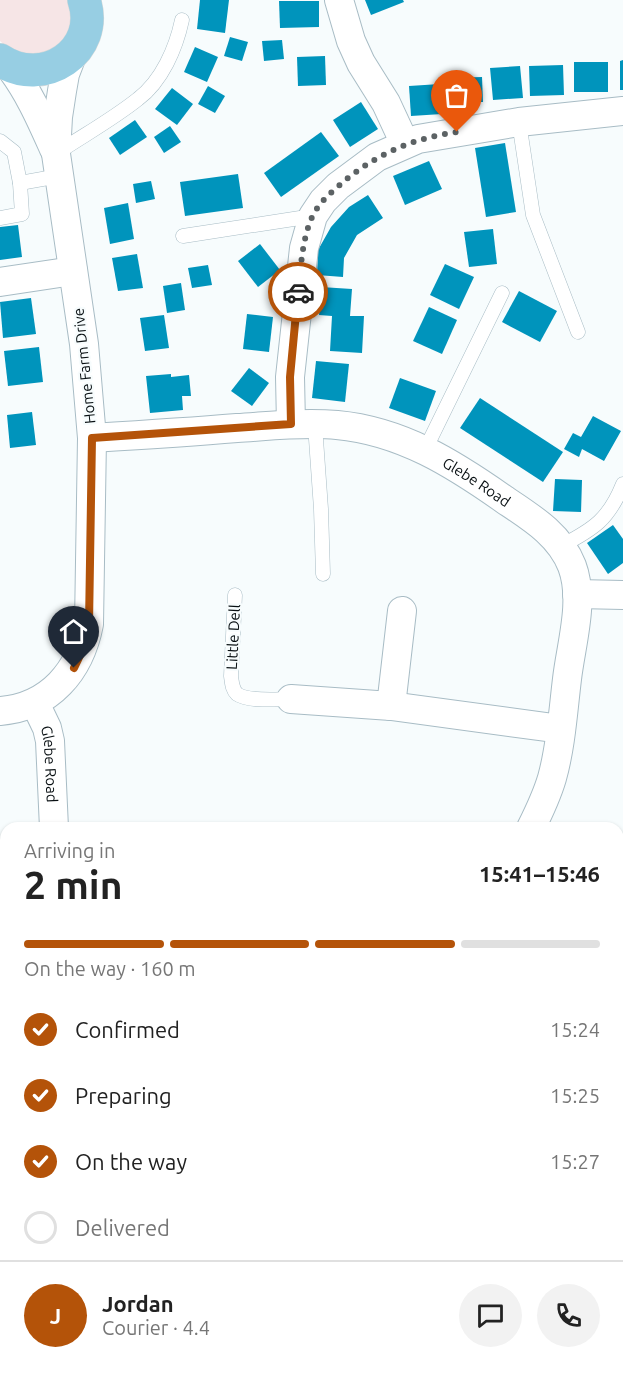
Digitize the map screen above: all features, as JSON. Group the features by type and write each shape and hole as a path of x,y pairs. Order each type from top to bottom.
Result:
{"main road":[{"path":"5,63 26,71 44,70 60,64 73,53 82,39 91,8"}],"street":[{"path":"339,0 351,41 361,63 386,103 405,144"},
{"path":"57,165 62,91 65,74 73,53"},
{"path":"5,63 29,95 57,165"},
{"path":"303,424 290,377 304,248 313,216 323,201 355,173 378,157 405,144 436,135 519,122 623,111"},
{"name":"Home Farm Drive","path":"0,711 34,703 66,678 79,658 87,636 90,614 92,438 84,344 57,165"},
{"path":"0,282 73,271"},
{"name":"Glebe Road","path":"92,438 303,424 337,425 375,431 425,450 464,471 535,520 561,546 575,577 577,594 561,729 548,790 534,822"},
{"path":"577,594 623,595"},
{"path":"392,706 402,611"},
{"path":"291,699 392,706 561,729"},
{"name":"Glebe Road","path":"34,703 50,741 54,822"}],"lane":[{"path":"20,183 57,165 140,98 171,56 182,20"},
{"path":"519,122 533,215 578,332"},
{"path":"0,141 14,152 20,183 22,214 0,218"},
{"path":"183,236 313,216"},
{"path":"425,450 502,292"},
{"path":"303,424 321,509 323,574"},
{"path":"561,546 602,520 612,508 623,484"},
{"name":"Little Dell","path":"235,595 232,687 238,694 247,698 291,699"}],"shaded area":[{"path":"0,0 72,0 73,25 61,45 38,56 11,51 0,41"}],"building":[{"path":"200,0 229,0 225,33 197,29"},
{"path":"365,0 403,0 404,2 371,15"},
{"path":"279,1 319,1 319,27 280,28"},
{"path":"230,37 248,42 242,61 224,56"},
{"path":"282,40 284,59 264,61 262,41"},
{"path":"195,47 218,57 207,82 184,72"},
{"path":"325,56 326,85 298,86 297,57"},
{"path":"623,60 623,90 620,90 620,61"},
{"path":"574,62 608,62 608,92 574,92"},
{"path":"563,65 564,95 530,96 529,66"},
{"path":"520,66 523,98 493,100 490,68"},
{"path":"482,77 483,102 449,102 449,78"},
{"path":"440,84 442,114 411,116 409,86"},
{"path":"208,86 225,96 215,113 198,104"},
{"path":"172,88 193,104 177,125 155,109"},
{"path":"361,102 378,129 350,147 333,120"},
{"path":"135,120 147,137 120,155 109,138"},
{"path":"170,126 181,142 164,153 154,137"},
{"path":"321,132 339,156 281,197 264,173"},
{"path":"505,143 516,212 486,217 475,148"},
{"path":"429,161 442,189 405,205 393,176"},
{"path":"238,174 243,208 185,216 180,182"},
{"path":"151,181 155,199 136,203 133,184"},
{"path":"368,195 383,218 357,235 344,258 343,277 317,275 318,250 331,227 349,207"},
{"path":"128,203 134,239 110,244 104,208"},
{"path":"18,225 22,257 0,260 0,227"},
{"path":"493,229 497,264 469,267 464,232"},
{"path":"260,244 280,270 258,287 238,261"},
{"path":"137,254 143,288 118,291 112,258"},
{"path":"445,264 474,277 459,309 430,295"},
{"path":"208,265 212,285 192,288 188,268"},
{"path":"181,283 185,310 167,313 163,286"},
{"path":"321,287 352,289 350,316 364,316 362,353 330,351 332,316 319,315"},
{"path":"519,291 557,311 540,342 502,322"},
{"path":"31,298 36,334 3,338 0,302"},
{"path":"429,307 457,320 442,354 413,341"},
{"path":"247,314 273,317 269,352 243,349"},
{"path":"164,315 169,348 145,351 140,318"},
{"path":"39,347 43,382 8,386 4,351"},
{"path":"316,361 349,364 345,402 312,398"},
{"path":"249,368 269,383 252,406 231,391"},
{"path":"171,374 171,377 189,375 191,396 182,396 183,410 150,413 146,376"},
{"path":"400,378 436,391 425,421 389,408"},
{"path":"480,398 563,452 543,482 460,428"},
{"path":"32,412 36,445 10,448 7,415"},
{"path":"593,416 621,431 604,461 582,449 579,457 564,449 573,433 581,437"},
{"path":"555,479 582,480 581,512 553,511"},
{"path":"613,525 623,539 623,563 608,574 587,543"}],"way so far":[{"path":"298,292 308,232 313,216 323,201 364,166 392,149 418,139 457,132"}],"route":[{"path":"74,668 83,649 89,624 92,550 92,438 291,424 290,377 298,292"}]}
